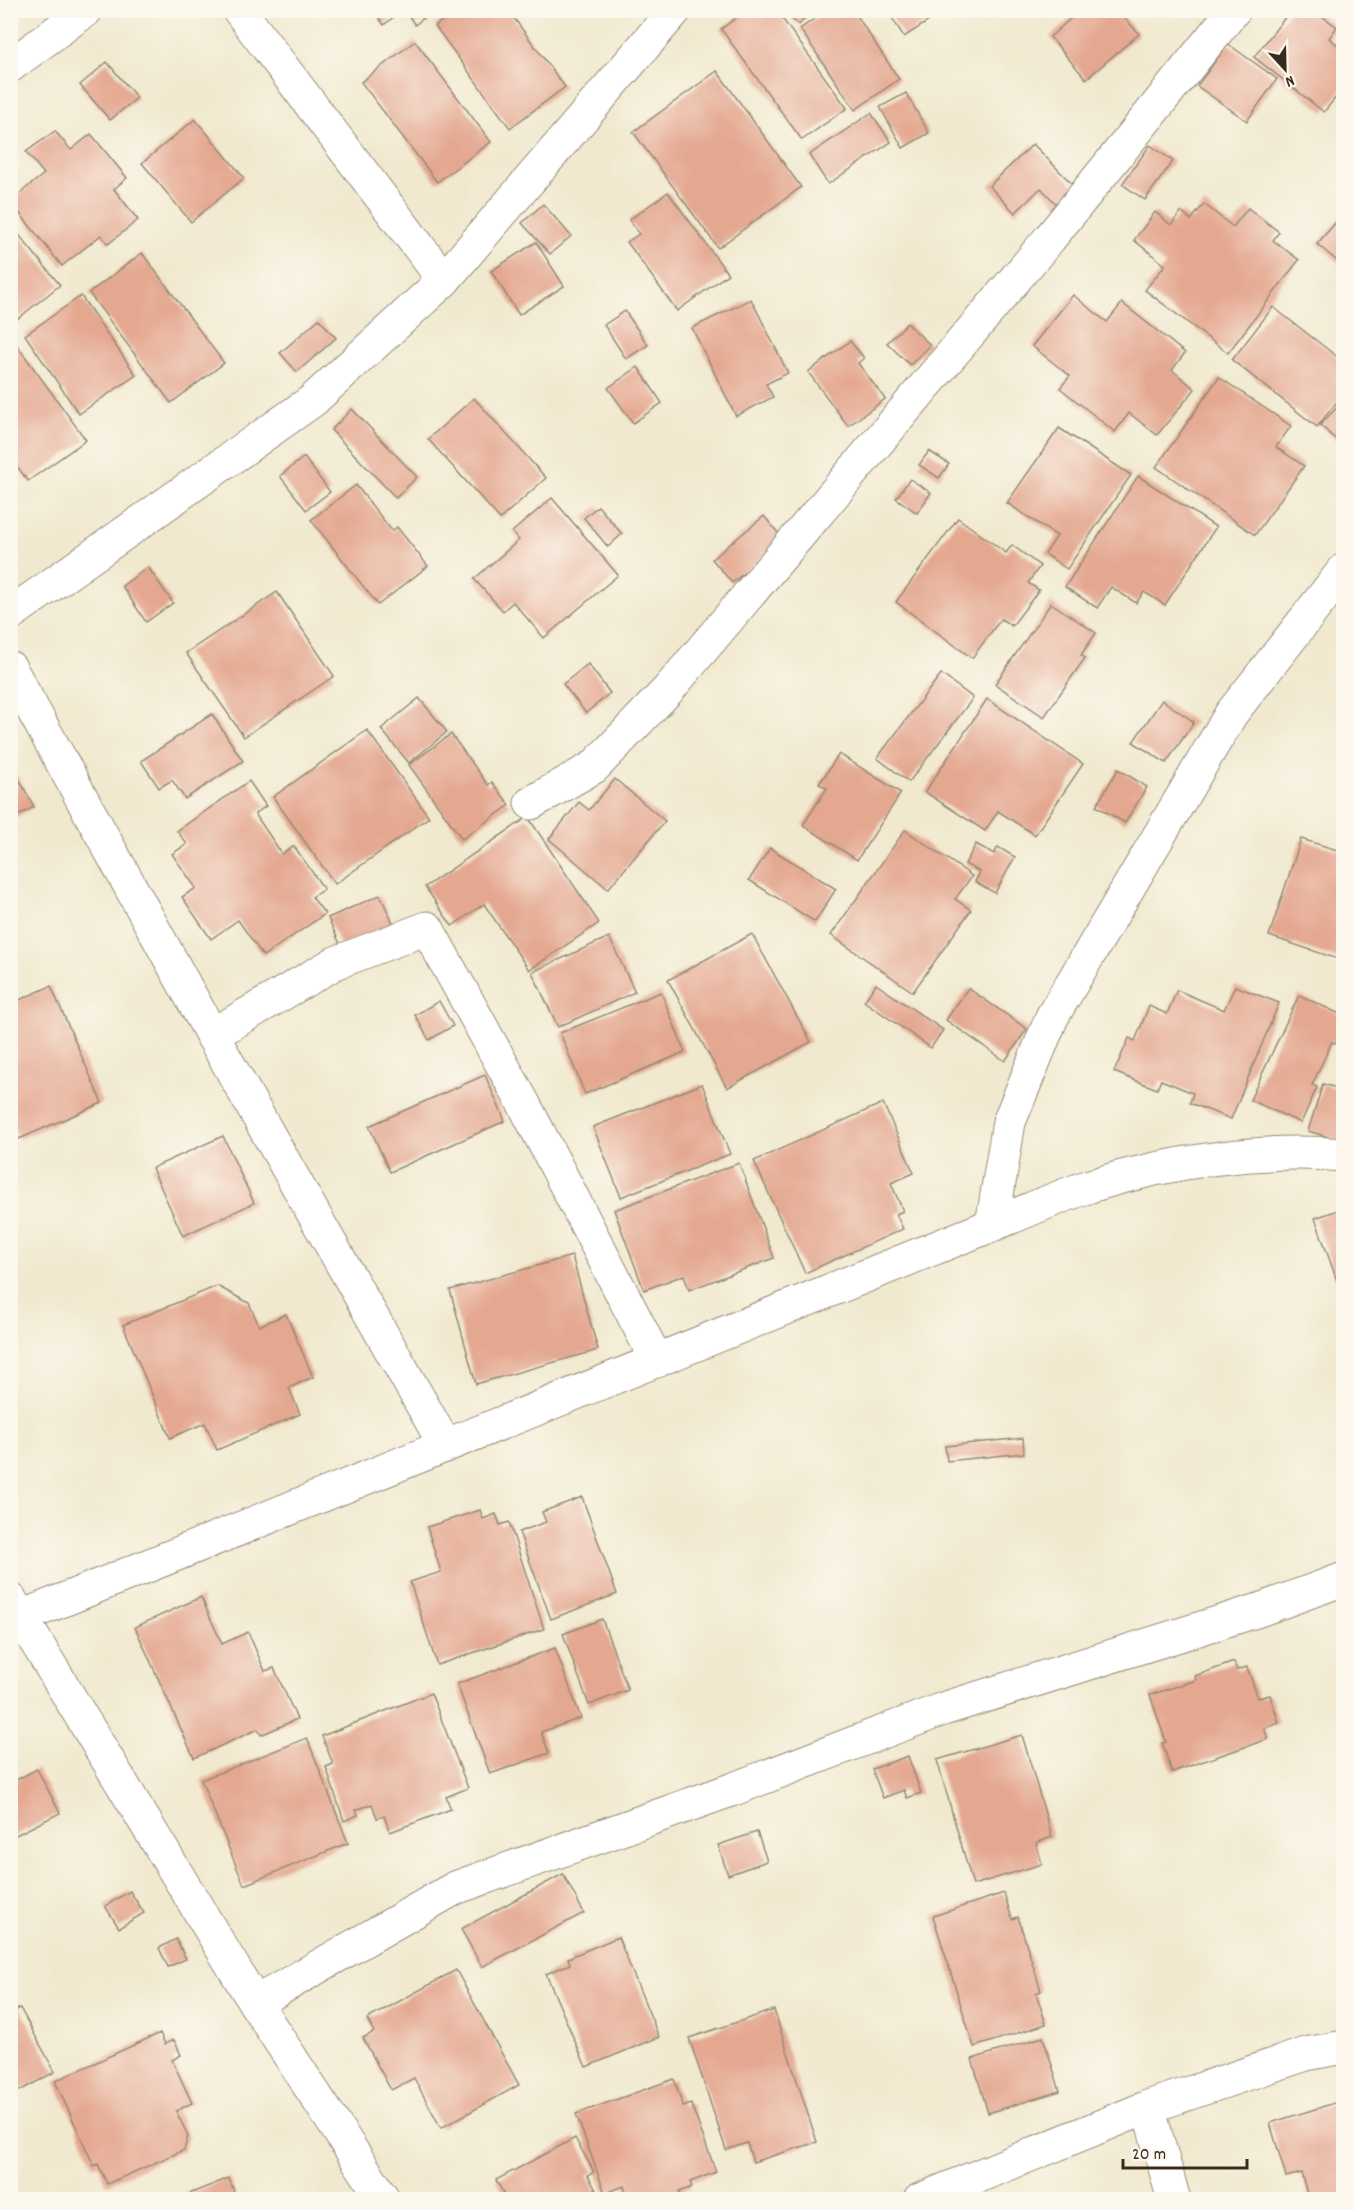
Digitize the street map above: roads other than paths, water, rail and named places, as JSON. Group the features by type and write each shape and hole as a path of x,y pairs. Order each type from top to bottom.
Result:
{"street":[{"path":"10,66 86,10"},
{"path":"239,10 444,280"},
{"path":"10,614 312,400 444,280 675,10"},
{"path":"531,804 594,767 668,690 1050,238 1234,10"},
{"path":"992,1225 1009,1122 1052,1017 1232,714 1344,570"},
{"path":"10,668 212,1035 445,1445"},
{"path":"212,1035 334,963 427,928 526,1108 657,1361"},
{"path":"384,2199 255,2003 16,1608 445,1445 1090,1186 1192,1161 1304,1152 1344,1155"},
{"path":"255,2003 455,1888 720,1794 943,1709 1259,1610 1344,1579"},
{"path":"920,2199 1148,2107 1306,2054 1344,2047"},
{"path":"1148,2107 1174,2199"}]}
